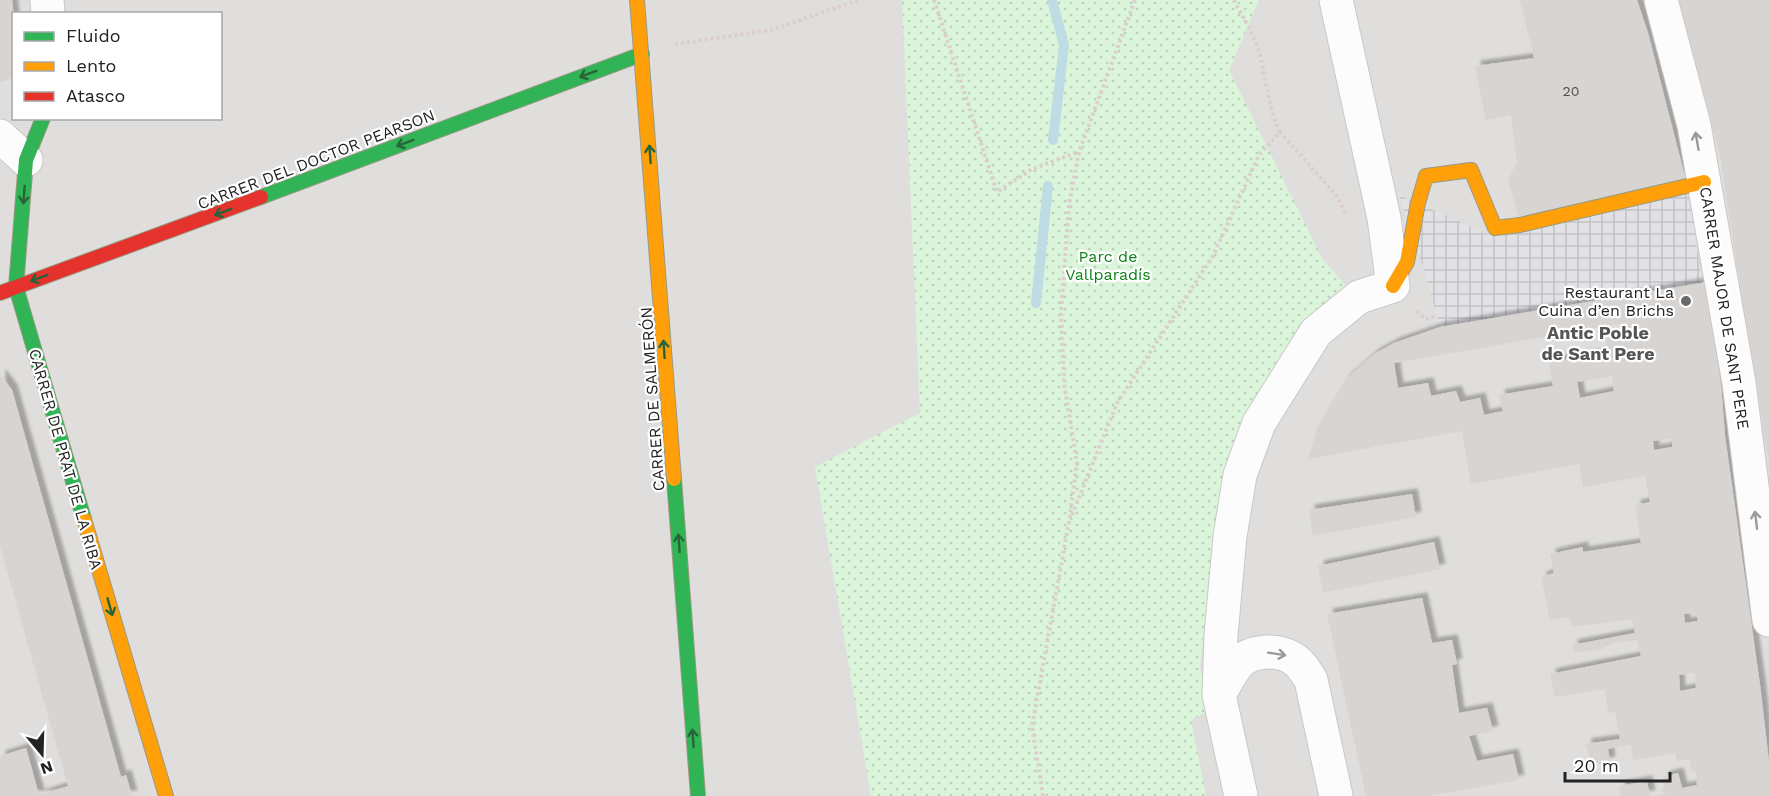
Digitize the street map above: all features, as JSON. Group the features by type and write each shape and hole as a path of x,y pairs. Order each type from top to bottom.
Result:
{"street":[{"name":"CARRER DE SALMERÓN","path":"637,0 698,796"},
{"path":"1336,0 1384,218 1393,286"},
{"name":"CARRER MAJOR DE SANT PERE","path":"1661,0 1694,125 1704,182 1739,383 1769,620"},
{"name":"CARRER DEL DOCTOR PEARSON","path":"0,293 642,54"},
{"name":"CARRER DE PRAT DE LA RIBA","path":"42,120 26,160 16,287 166,796"},
{"path":"0,136 26,160"},
{"path":"1241,796 1219,695 1221,635 1230,536 1240,475 1259,423 1316,333 1359,297 1393,286 1407,262 1418,203 1426,176 1471,170 1495,228 1520,225 1704,182"},
{"path":"1219,695 1240,662 1258,652 1279,653 1292,657 1301,665 1311,680 1336,796"}],"path":[{"path":"674,44 771,30 859,0"},
{"path":"934,0 997,192 1032,169 1079,152"},
{"path":"1043,796 1032,726 1069,522 1077,463 1064,383 1061,314 1069,205 1079,152 1135,0"},
{"path":"1234,0 1257,45 1274,121 1280,132 1336,195 1347,215"},
{"path":"1069,522 1117,404 1213,256 1259,155 1280,132"},
{"path":"1393,286 1425,319 1437,316"}],"shaded area":[{"path":"0,0 1769,0 1769,796 0,796"},
{"path":"1689,190 1702,283 1440,327 1424,269 1399,195 1490,235"}],"green space":[{"name":"Parc de Vallparadís","path":"902,0 1259,0 1229,70 1323,260 1347,287 1246,421 1220,496 1200,666 1207,712 1191,720 1206,796 871,796 815,467 920,413"}],"building":[{"path":"0,0 12,0 12,76 0,81"},
{"path":"1520,0 1637,0 1648,33 1685,177 1520,222 1508,180 1517,162 1511,115 1486,120 1475,66 1534,58"},
{"path":"1679,0 1769,0 1769,457 1765,445 1720,155"},
{"path":"1707,282 1721,385 1725,436 1760,685 1769,762 1769,796 1656,796 1666,793 1663,777 1678,773 1682,788 1697,785 1696,771 1692,772 1689,759 1677,761 1675,753 1633,760 1631,744 1608,749 1610,762 1593,765 1585,744 1620,739 1615,712 1608,713 1605,689 1555,697 1550,674 1641,656 1637,640 1607,644 1601,650 1574,652 1572,645 1635,633 1632,619 1572,627 1569,617 1550,620 1541,577 1554,573 1550,554 1583,547 1583,552 1641,543 1635,505 1650,502 1645,476 1583,487 1579,464 1471,484 1462,431 1308,459 1317,428 1345,380 1374,354 1394,343 1440,327","holes":["1625,323 1627,336 1605,338 1609,352 1549,362 1553,386 1499,395 1503,411 1484,415 1480,398 1460,402 1456,391 1431,396 1428,383 1398,388 1394,363","1612,376 1614,391 1580,398 1577,382","1673,438 1672,447 1654,450 1653,441","1696,613 1698,621 1685,623 1684,614","1695,673 1696,688 1680,691 1679,675"]},
{"path":"0,374 12,390 121,777 126,775 132,796 0,796 0,756 26,748 39,795 68,786 0,547"},
{"path":"1412,494 1416,517 1313,536 1309,510"},
{"path":"1434,542 1440,569 1323,593 1318,566"},
{"path":"1422,598 1432,643 1452,640 1457,664 1452,665 1459,713 1487,708 1493,731 1469,736 1477,761 1513,754 1519,780 1429,796 1366,796 1327,614"},
{"path":"1647,781 1650,796 1620,796 1619,786"}],"waterway":[{"path":"1052,0 1064,45 1053,140"},
{"path":"1036,303 1048,186"}],"traffic: fast":[{"path":"261,197 642,54"},
{"path":"42,120 26,160 16,287 84,519"},
{"path":"674,479 698,796"}],"traffic: slow":[{"path":"637,0 674,479"},
{"path":"1393,286 1407,262 1418,203 1426,176 1471,170 1495,228 1520,225 1704,182"},
{"path":"84,519 166,796"}],"traffic: jam":[{"path":"0,293 261,197"}],"place":[{"name":"Restaurant La Cuina d’en Brichs","path":"1686,301"}],"district":[{"name":"Antic Poble de Sant Pere","path":"1598,343"}]}
